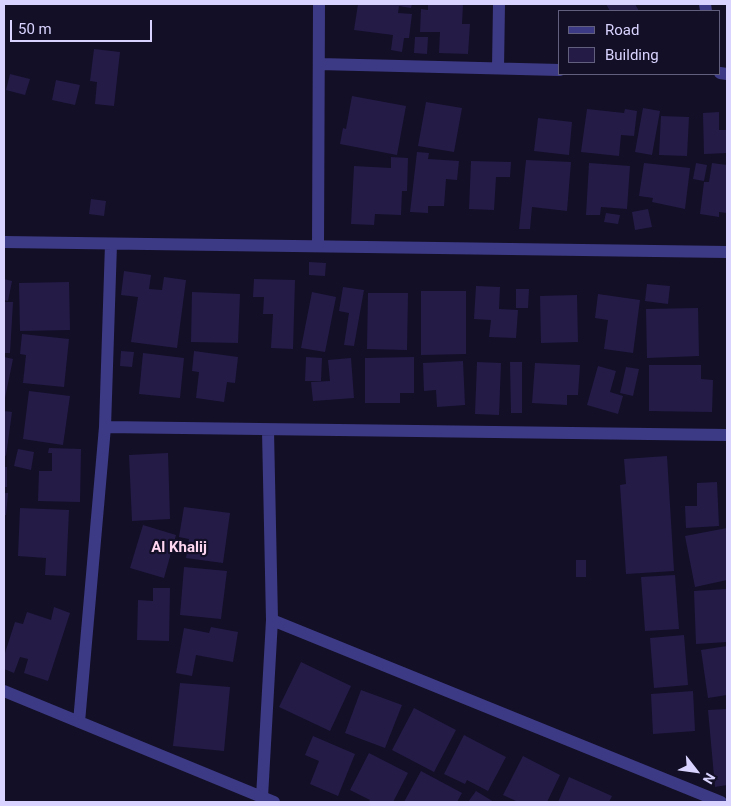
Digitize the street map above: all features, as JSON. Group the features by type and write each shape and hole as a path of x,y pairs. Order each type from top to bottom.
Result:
{"street":[{"path":"318,246 319,4"},
{"path":"498,68 499,4"},
{"path":"319,64 558,70"},
{"path":"4,242 318,246 727,255"},
{"path":"79,722 105,427 111,244"},
{"path":"105,427 727,435"},
{"path":"262,797 272,620 268,430"},
{"path":"272,620 721,802"},
{"path":"4,691 274,802"}],"building":[{"path":"358,4 412,4 411,8 399,6 398,13 412,14 409,38 404,38 402,52 391,50 393,35 354,30"},
{"path":"428,4 463,4 462,24 470,24 468,54 439,53 440,32 420,32 421,9 428,10"},
{"path":"606,4 635,4 638,10 609,10"},
{"path":"415,37 428,37 427,54 414,53"},
{"path":"94,49 120,52 114,106 95,104 97,82 90,81"},
{"path":"10,74 30,79 25,95 6,90"},
{"path":"56,80 80,85 75,105 52,100"},
{"path":"352,96 406,106 397,155 340,144 343,128 346,129"},
{"path":"426,102 462,108 454,152 418,146"},
{"path":"643,108 660,111 652,155 635,152"},
{"path":"587,109 624,113 625,109 637,111 634,136 621,135 619,156 581,152"},
{"path":"719,112 719,130 727,130 727,153 704,154 703,113"},
{"path":"661,116 689,117 687,156 659,155"},
{"path":"538,118 572,122 569,155 534,151"},
{"path":"417,152 429,153 428,159 459,161 457,180 446,179 444,206 428,206 428,213 410,212"},
{"path":"391,157 408,158 407,191 402,191 401,215 375,214 374,225 351,224 354,166 391,168"},
{"path":"526,160 571,162 567,211 532,207 530,229 519,229"},
{"path":"471,161 511,162 510,177 496,177 494,210 469,209"},
{"path":"589,163 630,166 627,209 601,207 600,215 586,215"},
{"path":"644,163 690,168 685,209 652,202 653,198 639,196"},
{"path":"696,163 707,165 704,181 693,179"},
{"path":"712,163 727,165 727,213 719,212 719,217 700,214 704,182 709,182"},
{"path":"91,199 106,201 104,216 89,214"},
{"path":"648,209 652,227 635,230 632,212"},
{"path":"606,213 620,215 618,224 604,222"},
{"path":"309,262 326,263 325,276 309,275"},
{"path":"124,271 151,275 149,289 162,290 164,277 186,280 177,348 131,342 138,297 121,295"},
{"path":"4,279 12,281 8,301 4,300"},
{"path":"254,279 295,280 293,349 271,348 273,314 263,314 264,297 253,297"},
{"path":"69,282 70,330 20,331 19,283"},
{"path":"647,284 670,286 668,304 645,301"},
{"path":"476,286 500,287 499,309 518,310 516,338 489,337 491,320 474,319"},
{"path":"343,287 364,290 354,346 344,345 349,313 339,311"},
{"path":"516,289 529,289 528,308 516,308"},
{"path":"421,291 466,291 466,354 421,355"},
{"path":"192,292 240,294 238,343 191,342"},
{"path":"312,292 336,297 325,352 301,348"},
{"path":"368,293 408,293 407,350 367,349"},
{"path":"598,294 640,300 633,353 604,349 608,320 595,318"},
{"path":"577,295 578,342 541,343 540,296"},
{"path":"4,302 13,302 10,353 4,353"},
{"path":"698,308 699,356 647,358 646,309"},
{"path":"22,334 69,339 64,387 23,383 26,355 20,354"},
{"path":"121,351 134,352 132,367 120,366"},
{"path":"194,351 238,357 235,383 227,382 224,402 196,398 199,372 192,371"},
{"path":"143,353 184,358 180,398 139,394"},
{"path":"4,357 13,359 5,398 4,398"},
{"path":"306,357 322,358 321,381 305,381"},
{"path":"414,357 414,393 400,393 400,403 365,403 365,358"},
{"path":"351,358 354,398 313,401 311,382 330,381 328,360"},
{"path":"463,361 465,405 437,407 436,390 424,391 423,363"},
{"path":"477,362 501,363 499,415 475,414"},
{"path":"510,362 522,362 522,413 511,413"},
{"path":"535,363 580,365 578,395 567,395 567,405 532,403"},
{"path":"649,365 701,365 701,379 713,380 712,412 649,411"},
{"path":"598,366 616,371 610,392 623,396 618,414 587,405"},
{"path":"626,367 639,369 633,396 620,393"},
{"path":"29,391 70,396 63,445 23,439"},
{"path":"4,411 12,412 6,456 4,455"},
{"path":"49,448 81,449 80,502 38,501 39,471 52,471 52,453 48,453"},
{"path":"18,449 34,452 31,470 14,466"},
{"path":"168,453 170,519 132,521 129,455"},
{"path":"667,456 674,571 626,574 620,485 626,484 624,459"},
{"path":"4,467 7,467 7,487 4,487"},
{"path":"717,482 719,526 686,528 685,506 697,506 697,483"},
{"path":"4,493 8,493 6,515 4,515"},
{"path":"184,507 230,513 223,563 186,558 189,539 179,537"},
{"path":"20,508 69,510 66,576 45,575 46,558 18,556"},
{"path":"143,525 176,535 164,578 130,568"},
{"path":"727,528 727,580 695,587 685,536"},
{"path":"576,560 586,560 586,577 576,577"},
{"path":"184,567 227,571 221,619 180,615"},
{"path":"675,575 679,629 645,631 641,577"},
{"path":"153,588 170,588 169,641 137,640 138,600 153,601"},
{"path":"727,589 727,642 696,644 694,591"},
{"path":"54,607 70,613 48,681 24,673 28,659 20,657 14,673 4,669 4,656 15,622 23,624 27,612 51,620"},
{"path":"211,627 238,632 233,662 196,655 192,676 176,673 184,628 209,633"},
{"path":"684,635 688,685 654,688 650,638"},
{"path":"727,646 727,695 708,698 701,650"},
{"path":"301,662 351,686 330,731 279,707"},
{"path":"180,683 230,687 224,751 173,746"},
{"path":"361,690 402,705 385,748 345,733"},
{"path":"693,691 695,731 653,734 651,694"},
{"path":"414,708 456,730 434,772 392,750"},
{"path":"727,709 727,785 715,787 708,710"},
{"path":"464,735 506,757 488,791 467,780 465,784 444,774"},
{"path":"313,736 355,754 338,796 310,784 319,761 305,755"},
{"path":"369,753 408,773 393,802 368,802 370,800 350,790"},
{"path":"523,756 560,775 547,802 518,802 503,795"},
{"path":"421,771 462,793 457,802 404,802"},
{"path":"569,777 612,796 609,802 558,802"},
{"path":"476,791 494,802 468,802"}],"district":[{"name":"Al Khalij","path":"179,548"}]}
